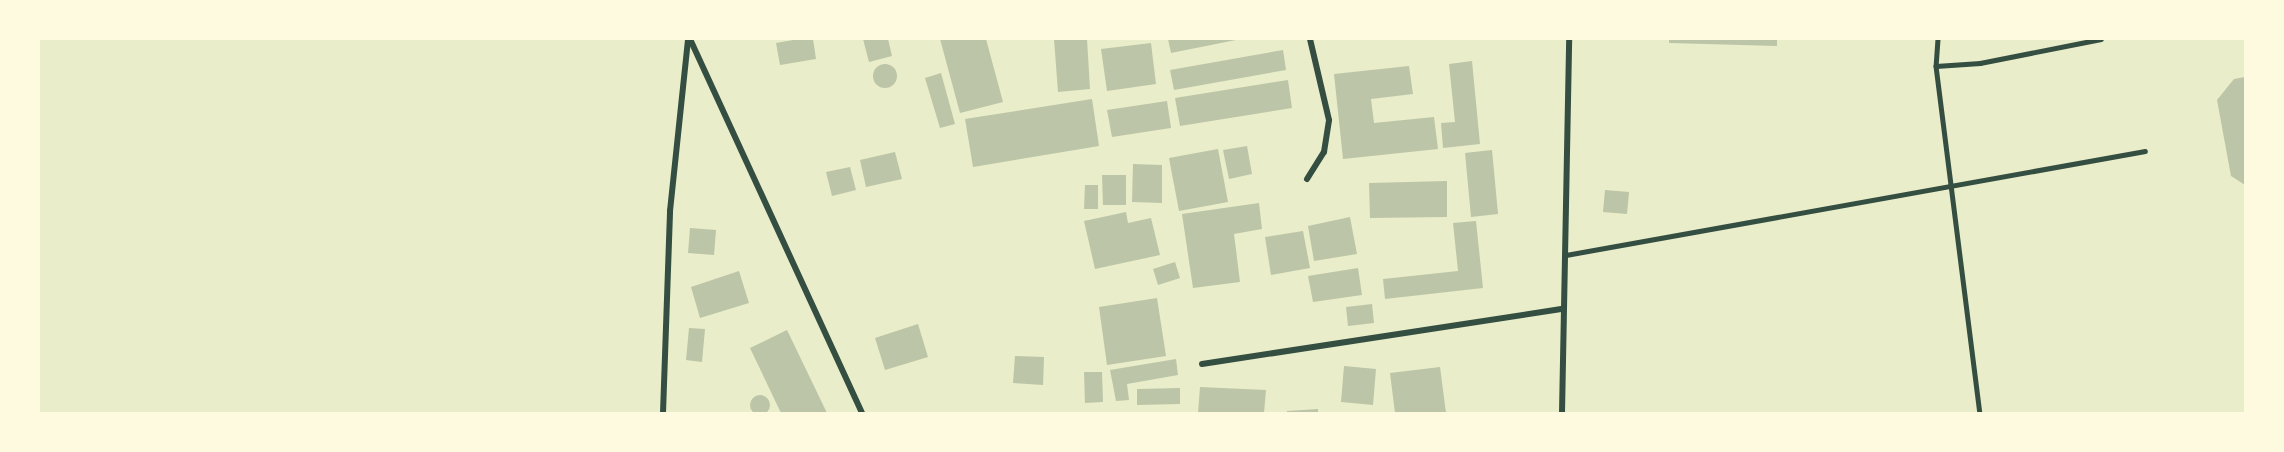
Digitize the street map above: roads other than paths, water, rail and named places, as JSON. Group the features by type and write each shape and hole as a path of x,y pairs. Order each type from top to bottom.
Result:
{"street":[{"path":"663,413 670,211 689,39"},
{"path":"689,39 862,413"},
{"path":"1307,179 1324,152 1329,120 1310,39"},
{"path":"1562,413 1569,39"},
{"path":"1202,364 1563,309"}],"lane":[{"path":"1938,39 1936,66 1980,413"},
{"path":"1936,66 1980,63 2101,39"},
{"path":"1566,255 2145,151"}]}
